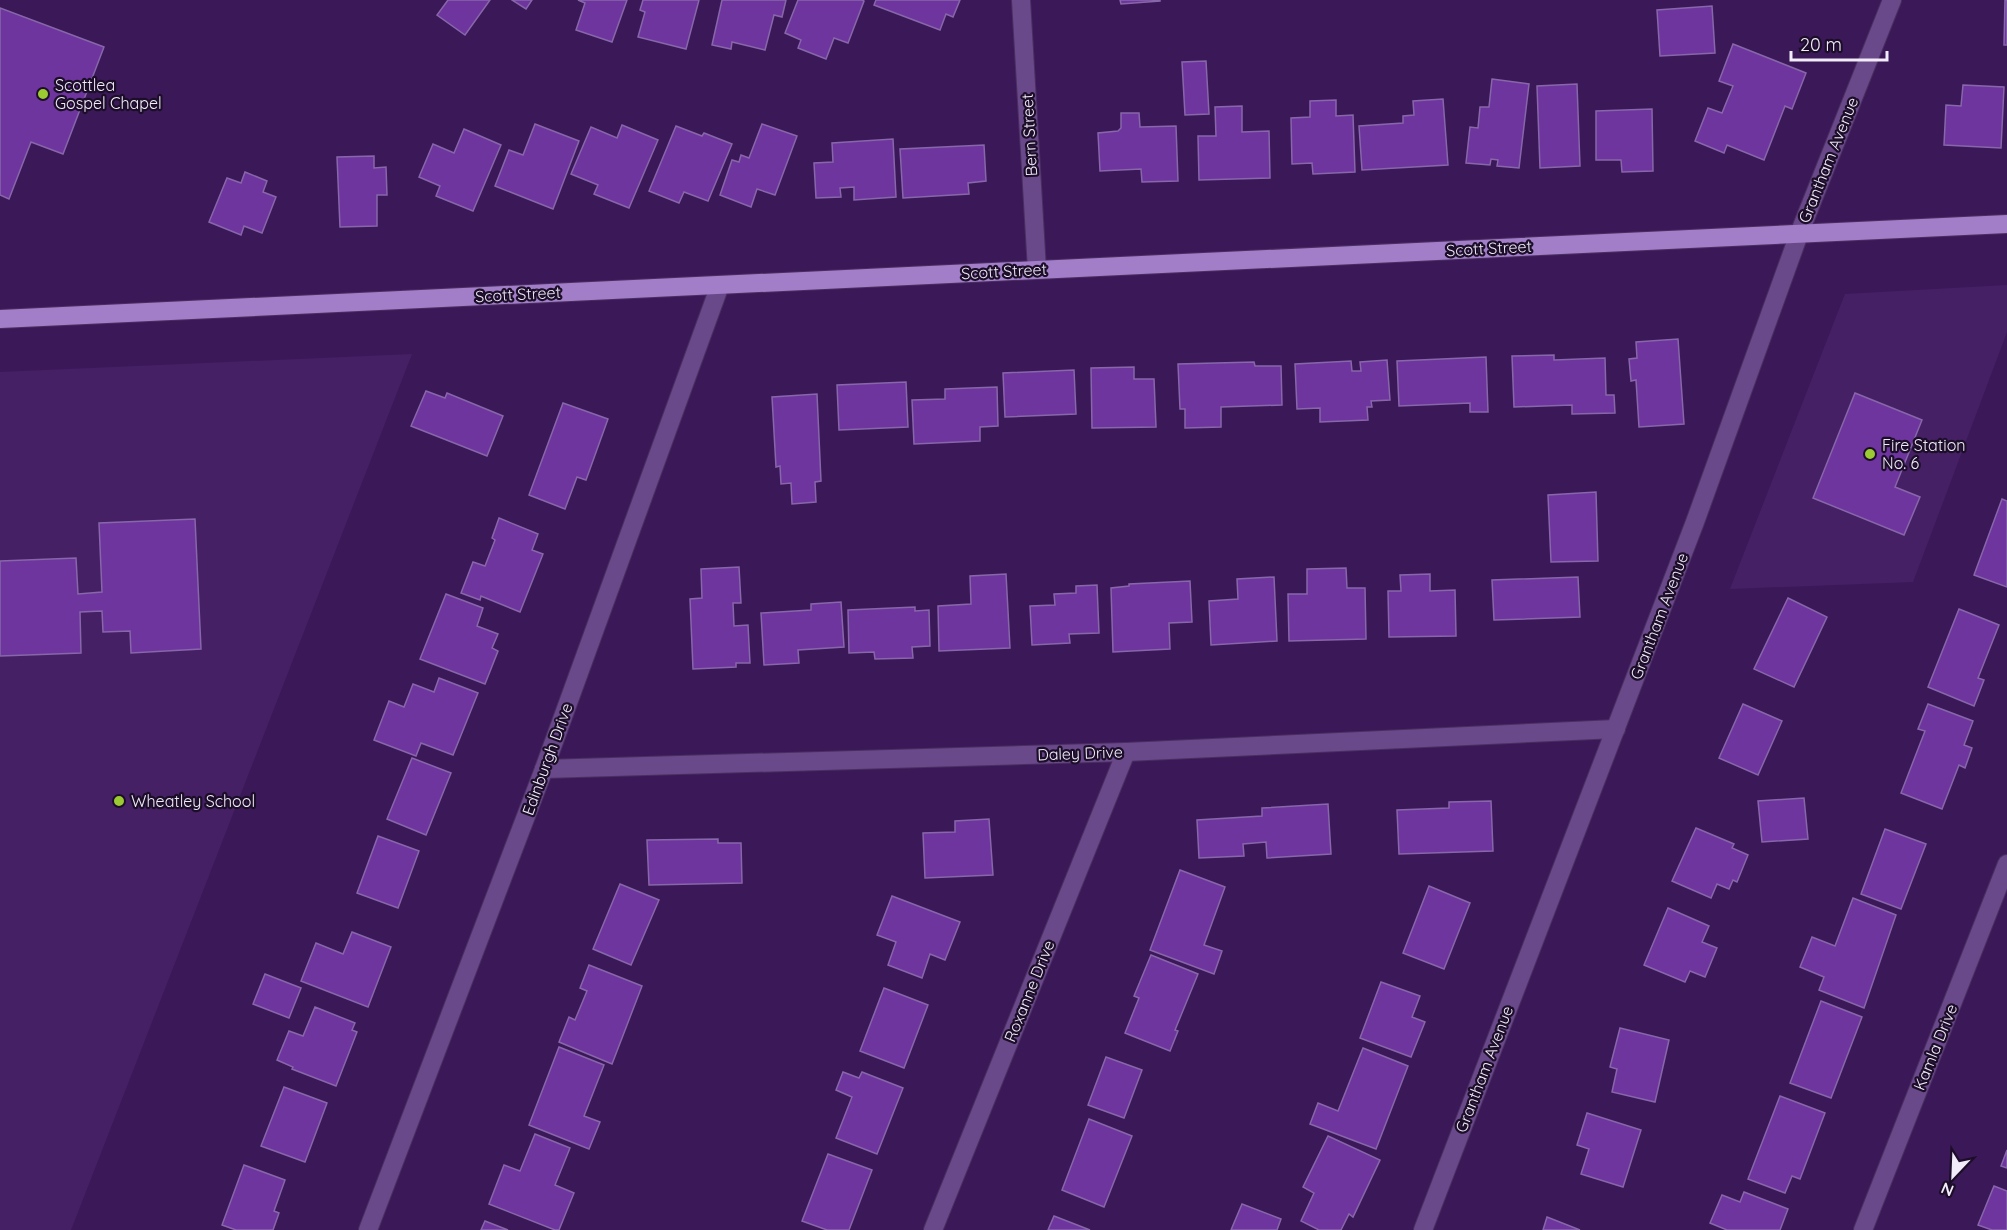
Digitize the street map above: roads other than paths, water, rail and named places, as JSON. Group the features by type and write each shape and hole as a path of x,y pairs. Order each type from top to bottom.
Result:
{"main road":[{"name":"Scott Street","path":"0,319 2007,224"}],"street":[{"name":"Bern Street","path":"1021,0 1037,270"},
{"name":"Grantham Avenue","path":"1423,1230 1695,522 1799,234 1892,0"},
{"name":"Edinburgh Drive","path":"368,1230 544,769 720,285"},
{"name":"Daley Drive","path":"544,769 1126,752 1616,729"},
{"name":"Roxanne Drive","path":"933,1230 1126,752"},
{"name":"Kamla Drive","path":"1863,1230 2007,864"}],"place":[{"name":"Scottlea Gospel Chapel","path":"43,94"},
{"name":"Fire Station No. 6","path":"1870,454"},
{"name":"Wheatley School","path":"119,801"}]}
